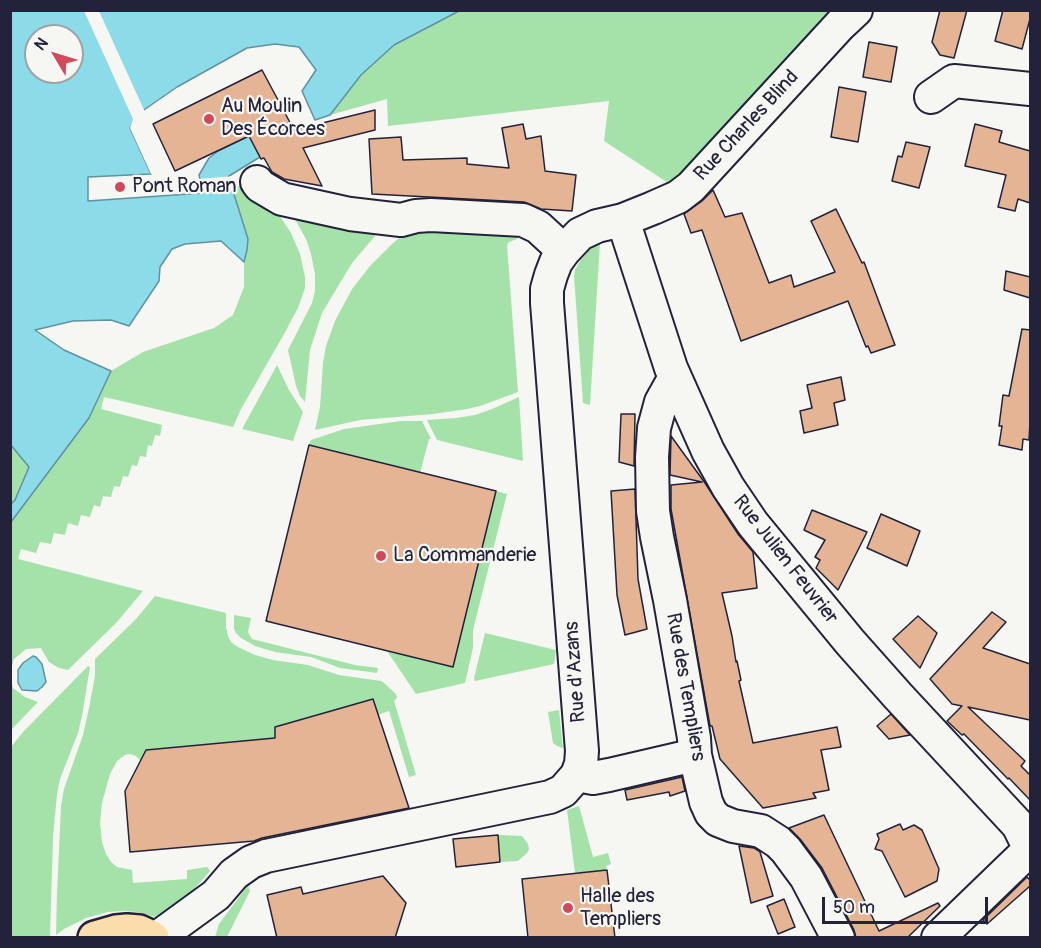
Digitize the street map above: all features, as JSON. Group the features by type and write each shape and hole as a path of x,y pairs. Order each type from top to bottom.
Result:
{"main road":[{"path":"95,938 128,931 139,932 154,938"}],"street":[{"name":"Rue Charles Blind","path":"622,220 678,197 691,187 840,24 856,10"},
{"path":"931,97 954,81 1030,89"},
{"path":"257,182 282,199 350,214 401,220 431,215 523,220 538,227 564,250"},
{"name":"Rue d'Azans","path":"577,775 582,751 547,303 548,289 550,275 556,262 574,239 588,229 622,220"},
{"name":"Rue Julien Feuvrier","path":"622,220 675,377 708,451 728,487 753,524 850,642 1018,825 1030,850"},
{"name":"Rue des Templiers","path":"675,377 661,402 654,428 653,511 694,738 695,755 706,802 711,813 718,820 733,826 761,831 778,842 794,859 806,877 838,938"},
{"path":"154,938 216,895 242,868 266,856 550,797 563,790 577,775 593,778 695,755"},
{"path":"938,938 1030,850"},
{"path":"197,938 216,895"}],"green space":[{"path":"459,11 834,11 670,184 604,141 609,101 388,126 387,99 330,115 361,75 394,45"},
{"path":"237,186 247,186 268,198 291,233 300,254 305,277 305,288 298,308 233,427 104,397 101,409 162,425 160,436 155,435 152,446 148,445 146,457 140,456 137,466 132,465 128,477 123,476 120,487 114,486 111,497 103,496 100,507 94,505 90,517 81,515 78,526 68,523 65,535 54,533 51,544 40,542 36,553 21,549 18,559 143,591 116,623 68,670 49,662 41,648 26,649 14,659 11,670 11,522 89,418 111,371 143,352 214,328 233,315 244,287 244,262 248,239 233,190 237,190"},
{"path":"292,214 327,215 339,229 375,236 352,263 322,313 310,350 305,402 296,386 288,350 312,303 315,274 306,239"},
{"path":"415,229 518,234 517,239 507,245 518,392 467,409 360,420 315,430 320,407 326,346 335,321 352,289 370,266 400,237"},
{"path":"600,242 590,405 583,403 574,276 580,261 592,247"},
{"path":"277,365 303,412 293,441 242,429"},
{"path":"519,397 523,461 437,440 427,420 475,415"},
{"path":"401,421 422,421 431,439 429,439 420,473 309,445 311,440 344,429"},
{"path":"10,444 29,467 11,505"},
{"path":"496,491 507,494 473,630 473,648 465,683 416,694 387,651 453,667"},
{"path":"155,596 226,613 226,627 231,642 255,655 384,683 396,694 397,698 394,701 416,775 409,777 389,711 378,715 373,699 275,727 275,738 146,750 141,761 136,756 125,755 117,761 110,774 102,803 100,823 102,842 111,862 117,867 132,870 133,883 187,879 187,870 207,867 210,871 188,896 165,913 155,917 138,912 108,912 86,918 56,935 61,806 64,789 83,735 95,676 95,659 136,619"},
{"path":"234,615 251,618 248,632 252,639 355,665 378,668 377,673 340,668 311,657 275,652 255,646 236,633"},
{"path":"485,633 556,650 554,664 475,681"},
{"path":"88,666 90,667 78,733 60,779 57,794 53,837 50,937 11,937 11,747"},
{"path":"10,676 13,688 25,697 38,702 11,730"},
{"path":"559,710 563,748 553,743 548,712"},
{"path":"579,806 593,857 608,853 611,864 606,866 607,870 575,873 567,810"},
{"path":"498,835 522,836 528,844 527,853 518,861 500,862"},
{"path":"248,885 250,891 227,937 215,937 219,924"}],"water":[{"path":"11,11 459,11 394,45 361,75 330,115 315,120 302,91 316,70 299,47 275,44 247,48 177,87 141,112 130,128 151,174 88,177 88,201 203,193 199,175 209,158 249,136 260,157 227,179 237,190 233,191 248,239 244,262 221,241 185,244 172,249 160,267 159,281 129,326 111,320 73,321 35,330 64,350 111,371 89,418 11,522 10,505 15,500 29,467 10,444"},
{"path":"33,656 42,664 46,682 37,691 22,690 18,683 18,670"}],"pier":[{"path":"84,11 99,11 145,112 133,128 153,173 151,174 130,128 133,119"},
{"path":"236,176 231,179 237,185 237,190 196,193 196,190 199,190 196,179"}],"building":[{"path":"940,10 967,10 954,58 940,55 932,42"},
{"path":"1003,10 1030,10 1030,19 1022,49 995,41"},
{"path":"869,42 897,47 891,82 863,77"},
{"path":"262,70 294,130 375,110 375,130 303,148 322,186 284,179 272,172 264,158 261,159 249,136 175,171 153,124"},
{"path":"839,87 866,92 858,142 831,137"},
{"path":"523,124 526,139 541,136 545,171 576,175 572,211 541,209 524,202 372,194 369,139 401,137 403,160 467,158 467,164 509,168 502,128"},
{"path":"975,124 1002,131 999,142 1030,151 1030,203 1018,199 1015,211 998,207 1006,175 965,166"},
{"path":"906,142 930,147 919,188 892,181 898,156 902,157"},
{"path":"713,190 725,217 742,213 769,283 791,275 794,287 835,272 811,221 836,209 862,263 864,262 895,345 871,353 868,346 866,347 848,301 741,341 702,230 691,233 684,214"},
{"path":"1006,271 1030,277 1030,298 1004,290"},
{"path":"1022,329 1030,330 1030,422 1029,440 1023,439 1022,450 999,445 1002,426 999,426 1003,395 1009,396"},
{"path":"841,377 845,400 834,403 838,425 804,433 800,411 812,408 807,385"},
{"path":"621,414 635,414 634,466 619,462"},
{"path":"671,436 738,534 753,552 757,588 722,593 753,743 837,727 841,747 821,750 829,790 813,793 816,798 763,808 720,759 712,726 710,726 671,509 671,485 702,482 670,475"},
{"name":"La Commanderie","path":"309,445 496,491 453,667 266,621"},
{"path":"635,489 638,579 647,629 625,635 617,595 611,491"},
{"path":"812,510 867,532 838,590 816,568 820,560 815,557 825,540 804,530"},
{"path":"881,514 920,531 907,566 867,548"},
{"path":"992,612 1006,622 983,648 1030,664 1030,720 968,707 1025,761 1021,766 1030,775 1030,800 964,734 962,735 947,721 962,706 952,704 930,679"},
{"path":"918,616 937,633 920,668 893,639"},
{"path":"373,699 409,808 254,841 130,852 125,791 146,750 275,738 275,727"},
{"path":"891,714 910,735 889,739 877,726"},
{"path":"682,777 685,791 670,796 669,792 627,800 625,790"},
{"path":"824,815 879,931 938,903 940,906 907,938 856,938 822,868 789,828"},
{"path":"900,824 903,830 914,825 922,830 939,869 937,881 905,897 882,851 875,849 879,839 877,834"},
{"path":"498,835 500,862 456,867 453,839"},
{"path":"739,846 754,848 760,852 773,896 751,903"},
{"name":"Halle des Templiers","path":"607,870 615,938 528,938 522,879"},
{"path":"383,876 406,903 395,938 277,938 267,895 301,887 303,894"},
{"path":"1027,877 1030,880 1030,886 987,924 983,920"},
{"path":"784,899 795,927 778,934 767,906"}],"place":[{"name":"Au Moulin Des Écorces","path":"209,119"},
{"name":"Pont Roman","path":"120,187"},
{"name":"La Commanderie","path":"381,556"},
{"name":"Halle des Templiers","path":"568,908"}]}
